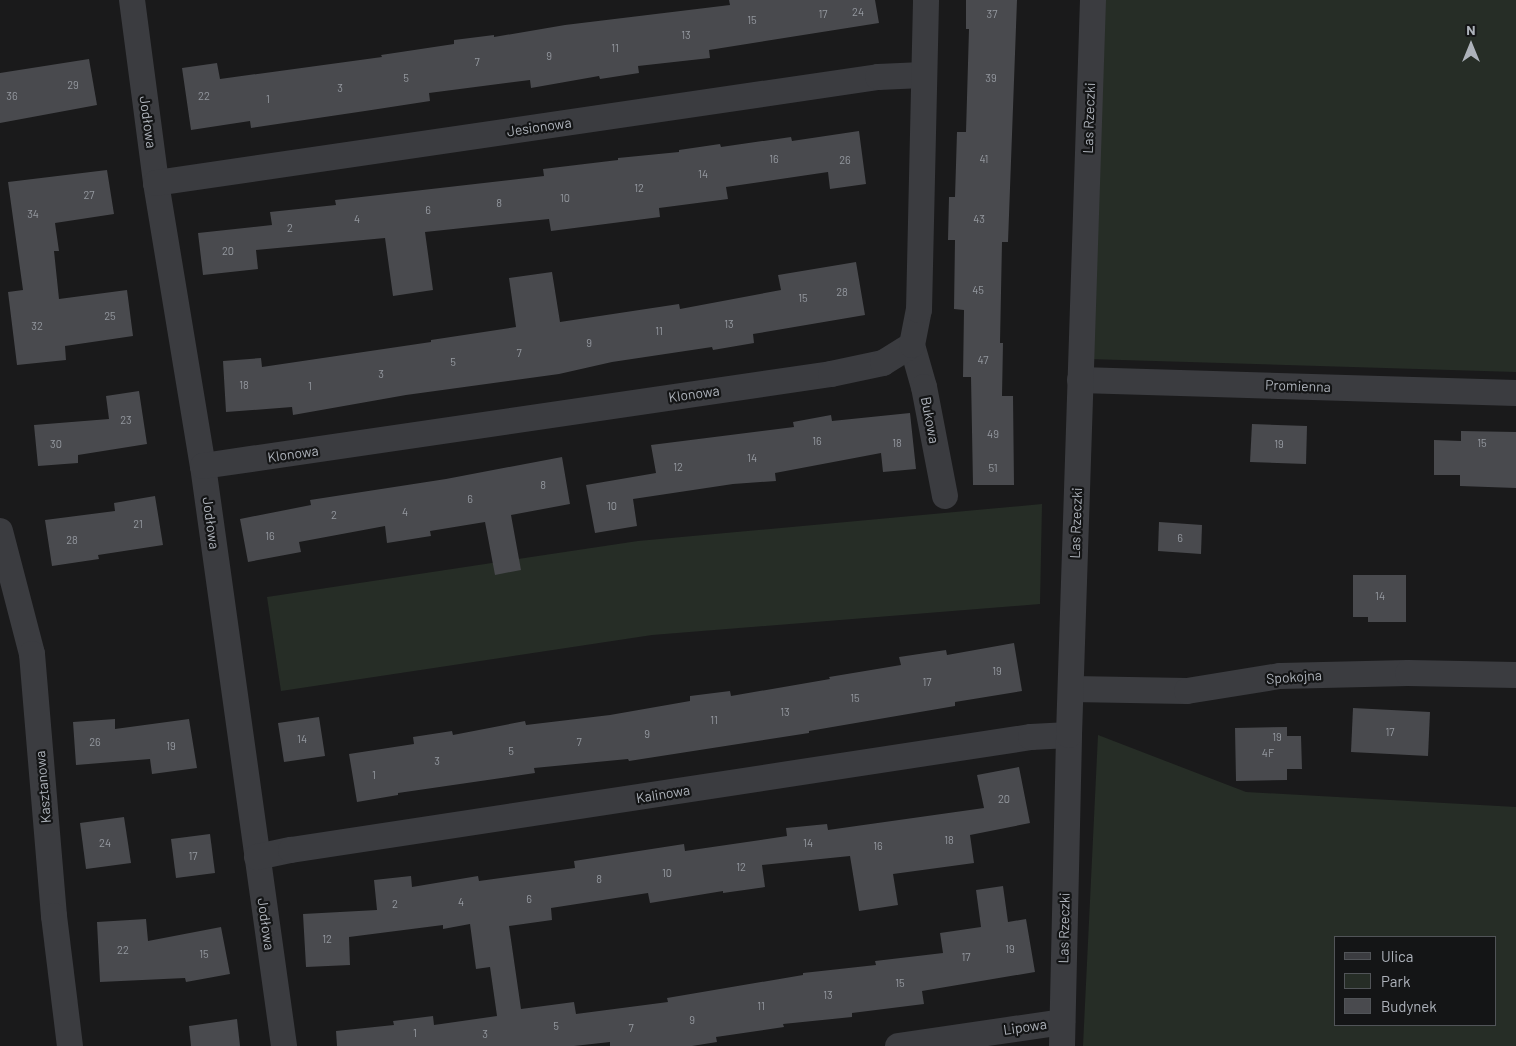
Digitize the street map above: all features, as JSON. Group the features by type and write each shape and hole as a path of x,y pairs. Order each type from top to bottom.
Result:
{"street":[{"name":"Jodłowa","path":"132,0 156,183 203,466 284,1046"},
{"path":"912,345 919,310 926,0"},
{"name":"Las Rzeczki","path":"1062,1034 1069,735 1093,0"},
{"name":"Jesionowa","path":"156,183 868,79 923,75"},
{"name":"Klonowa","path":"203,466 830,374 883,363 912,345"},
{"name":"Bukowa","path":"912,345 924,386 946,496"},
{"name":"Promienna","path":"1080,380 1516,393"},
{"name":"Kasztanowa","path":"0,531 32,654 54,916 70,1046"},
{"name":"Spokojna","path":"1072,689 1188,691 1280,676 1408,673 1516,675"},
{"name":"Kalinowa","path":"257,857 291,850 1031,737 1069,735"},
{"name":"Lipowa","path":"898,1046 1062,1034"}],"green space":[{"path":"1104,0 1516,0 1516,372 1088,359"},
{"path":"1042,504 1040,604 652,635 281,691 267,597 638,541"},
{"path":"1098,735 1246,792 1516,807 1516,1046 1083,1046"}],"building":[{"path":"729,0 875,0 879,23 709,50 710,58 638,66 639,73 600,79 599,76 531,88 530,80 429,93 430,101 251,128 250,121 191,130 182,68 217,63 220,79 382,57 381,55 454,44 454,40 494,35 494,37 565,25 730,5"},
{"path":"966,0 1017,0 1008,242 1002,242 1000,343 1003,343 1002,396 1013,396 1014,485 973,485 971,377 963,377 964,310 954,309 955,240 948,240 949,197 955,197 957,132 966,132 969,29 966,29"},
{"path":"89,59 97,105 0,123 0,73"},
{"path":"859,131 866,184 830,189 828,172 726,187 728,199 659,208 660,217 551,231 549,219 425,232 433,290 393,296 385,238 256,250 258,269 203,275 198,233 272,225 270,212 336,205 335,200 544,176 543,169 618,160 618,158 679,152 679,150 720,144 721,147 791,137 792,141"},
{"path":"107,170 114,214 55,223 59,251 54,251 59,299 127,290 133,336 65,346 66,360 17,365 8,292 23,290 8,182"},
{"path":"856,262 865,315 753,334 754,343 713,350 712,347 612,362 559,374 406,395 293,415 292,407 226,412 223,361 261,358 262,367 431,342 431,340 516,327 509,278 552,272 560,322 679,304 680,309 781,290 778,275"},
{"path":"139,391 147,444 78,455 78,463 38,466 34,425 109,419 106,396"},
{"path":"910,413 916,469 883,472 881,453 775,473 776,481 733,484 633,499 637,526 595,533 586,485 656,473 651,445 794,427 793,422 831,415 832,421"},
{"path":"1252,424 1307,426 1306,464 1250,462"},
{"path":"1461,431 1516,432 1516,488 1460,486 1460,475 1434,475 1434,440 1461,441"},
{"path":"562,457 570,504 511,515 521,570 495,575 485,522 430,531 431,536 387,543 385,526 299,542 301,552 248,562 240,519 311,505 310,500 446,479"},
{"path":"155,496 163,545 98,555 99,559 52,566 45,520 115,511 114,503"},
{"path":"1159,522 1202,525 1201,554 1158,551"},
{"path":"1353,575 1406,575 1406,622 1368,622 1368,617 1353,617"},
{"path":"1014,643 1022,691 955,702 955,706 809,731 809,733 629,761 628,759 534,768 535,773 398,793 398,795 357,802 349,754 414,744 413,737 452,731 453,735 525,721 526,725 610,715 690,701 690,696 730,691 731,696 901,665 899,657 946,650 947,655"},
{"path":"1353,708 1430,712 1428,756 1351,752"},
{"path":"319,717 325,756 284,762 278,723"},
{"path":"115,719 115,729 189,719 197,768 152,774 150,759 76,765 73,722"},
{"path":"1287,727 1287,736 1301,736 1302,769 1287,769 1287,780 1236,781 1235,728"},
{"path":"1019,767 1030,823 970,835 974,863 893,874 898,905 859,911 850,856 762,865 765,887 723,893 723,891 650,903 648,893 551,908 552,920 509,926 521,1009 574,1002 576,1014 668,1002 667,998 803,975 803,973 876,965 875,961 943,953 940,933 981,927 976,890 1003,886 1008,922 1026,919 1035,972 922,991 924,1004 852,1013 852,1017 783,1024 784,1027 716,1037 717,1042 692,1046 610,1046 610,1042 574,1046 337,1046 336,1031 394,1025 393,1021 433,1016 434,1025 497,1016 490,967 476,969 470,924 443,929 443,925 349,937 350,965 306,967 303,914 377,910 374,880 411,876 412,887 478,876 479,881 575,868 574,861 684,844 685,851 787,836 786,828 827,824 828,830 984,808 977,775"},
{"path":"124,817 131,863 86,869 80,823"},
{"path":"210,834 215,873 176,878 171,839"},
{"path":"146,919 148,941 221,927 230,974 186,982 185,978 100,982 97,922"},
{"path":"237,1019 240,1046 191,1046 189,1026"}]}
